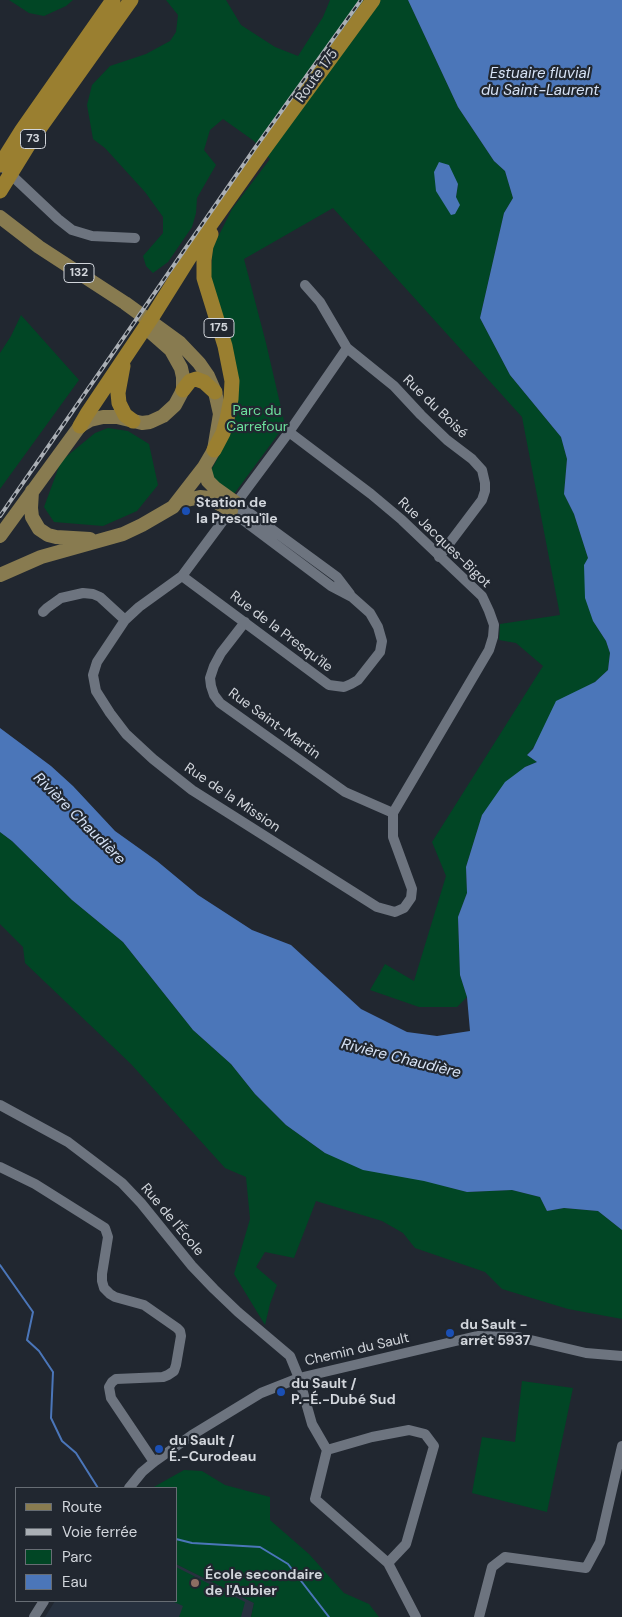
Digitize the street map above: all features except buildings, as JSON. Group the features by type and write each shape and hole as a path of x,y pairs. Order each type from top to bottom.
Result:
{"highway":[{"name":"73","path":"0,191 113,0"},
{"name":"73","path":"0,165 22,130 63,84 131,0"},
{"name":"Route 175","path":"224,208 262,152 373,0"},
{"name":"175","path":"80,426 143,332 206,231 224,208"},
{"name":"175","path":"214,450 223,433 227,419 232,381 225,346 204,278 204,260 206,246 224,208"},
{"path":"124,360 118,393 119,403 125,415 133,422"},
{"path":"183,390 190,381 196,379 204,382 214,392"}],"main road":[{"name":"132","path":"0,218 39,247 170,334 199,363 208,376 220,414 214,450 178,502 142,525 123,534 41,557 0,575"},
{"name":"132","path":"0,226 34,252 125,312 158,338 171,350 177,359 183,377 183,390"},
{"path":"0,536 80,426 90,420 103,417 117,417 133,422 150,422 163,416 175,405 183,390"},
{"path":"204,467 208,481 234,507"},
{"path":"32,491 32,516 36,524 44,532 56,537 104,540"},
{"path":"178,502 200,497 210,498 234,507"}],"street":[{"path":"0,165 58,220 72,230 92,236 135,238"},
{"name":"Rue du Boisé","path":"306,285 320,302 347,348 394,386 447,440 472,459 482,470 485,483 482,500 439,557"},
{"name":"Rue de la Mission","path":"347,348 289,432 182,576 139,607 125,620 97,662 93,675 96,692 126,734 153,759 192,790 377,907 395,912 404,908 411,898 412,889 393,837 393,813"},
{"name":"Rue Jacques-Bigot","path":"289,432 372,494 402,520 482,596 494,625 489,650 393,813"},
{"name":"Rue de la Presqu'île","path":"182,576 329,685 344,686 358,680 380,652 382,641 378,627 370,613 352,597 337,577 234,507"},
{"path":"43,612 61,598 83,593 100,597 125,620"},
{"name":"Rue Saint-Martin","path":"245,622 214,666 210,678 214,695 220,703 345,792 393,813"},
{"name":"Rue de l'École","path":"0,1105 68,1142 122,1183 141,1203 192,1266 214,1289 290,1356 299,1378 312,1424 327,1450"},
{"path":"0,1167 35,1184 104,1228 108,1232 102,1274 104,1288 110,1294 144,1305 180,1331 181,1336 176,1365 174,1370 168,1375 162,1377 116,1379 109,1387 111,1398 154,1462"},
{"name":"Chemin du Sault","path":"130,1487 142,1472 192,1434 261,1393 299,1378 477,1336 518,1337 586,1353 622,1356"},
{"path":"388,1564 406,1544 434,1446 424,1434 409,1430 372,1437 327,1450 315,1499 388,1564 416,1617"},
{"path":"479,1617 492,1567 505,1557 586,1568 600,1542 619,1471 622,1446"},
{"path":"34,1617 43,1602"}],"shaded area":[{"name":"École secondaire de l'Aubier","path":"178,1565 254,1603 251,1617 45,1617 54,1602 178,1602"}],"green space":[{"path":"9,0 73,0 66,6 44,16 29,13"},
{"name":"Parc du Carrefour","path":"166,0 226,0 241,25 275,47 298,56 323,17 330,0 408,0 458,107 494,161 505,171 513,198 504,213 480,318 510,375 561,437 567,459 564,494 574,514 588,558 593,621 606,641 610,653 608,670 595,682 584,688 527,755 537,762 525,767 482,815 466,867 467,893 458,917 460,975 467,997 457,1007 419,1007 370,990 385,964 414,981 446,876 432,842 543,666 516,643 499,640 500,624 560,615 522,417 333,208 244,259 285,425 234,494 216,486 210,472 220,454 232,415 210,280 213,247 232,209 270,159 254,141 223,119 210,130 204,150 216,165 197,198 196,213 192,227 168,262 153,273 146,266 143,256 163,233 163,217 145,192 105,148 93,139 87,105 92,85 110,66 146,54 170,41 176,32 178,15","holes":["439,162 458,184 456,197"]},
{"path":"21,315 79,380 0,489 0,353"},
{"path":"108,428 128,431 149,444 158,485 137,511 103,526 54,522 44,507 61,461 95,433"},
{"path":"0,832 12,841 72,900 123,942 193,1030 231,1064 255,1094 286,1125 325,1153 467,1192 512,1190 540,1197 547,1211 564,1208 598,1211 622,1230 622,1319 568,1309 502,1289 485,1272 415,1248 403,1233 382,1221 316,1201 294,1258 265,1252 256,1267 277,1285 265,1325 234,1274 250,1219 246,1177 225,1168 131,1064 25,963 23,947 0,924"},
{"path":"522,1381 573,1388 547,1512 472,1493 482,1437 515,1442"},
{"path":"184,1470 202,1471 225,1485 270,1497 270,1520 309,1554 344,1593 369,1604 379,1617 251,1617 254,1603 178,1565 178,1487 154,1487"},
{"path":"178,1568 245,1602 241,1617 179,1617 183,1606 174,1602 178,1602"}],"water":[{"path":"408,0 622,0 622,1230 598,1211 564,1208 547,1211 540,1197 512,1190 467,1192 424,1181 363,1170 325,1153 286,1125 255,1094 231,1064 193,1030 123,942 72,900 12,841 0,832 0,728 51,766 73,786 115,831 157,861 198,895 252,930 291,945 361,1009 407,1032 437,1036 470,1031 467,997 460,975 458,917 467,893 466,867 482,815 505,782 525,767 537,762 527,755 533,749 556,701 595,682 608,670 610,653 606,641 593,621 585,598 584,565 588,558 574,514 564,494 567,459 561,437 510,375 480,318 504,213 513,198 505,171 494,161 458,107"},
{"path":"439,162 449,165 458,184 456,197 460,205 455,214 451,215 436,191 434,172"}],"waterway":[{"path":"0,1265 33,1312 27,1340 39,1351 53,1372 51,1418 62,1441 76,1453 97,1487"},
{"path":"178,1540 192,1543 260,1547 288,1564 329,1617"}],"railway":[{"path":"0,516 255,148 361,0"}],"place":[{"name":"Station de la Presqu'île","path":"186,511"},
{"name":"du Sault - arrêt 5937","path":"450,1333"},
{"name":"du Sault / P.-É.-Dubé Sud","path":"281,1392"},
{"name":"du Sault / É.-Curodeau","path":"159,1449"},
{"name":"École secondaire de l'Aubier","path":"195,1583"}],"water label":[{"name":"Estuaire fluvial du Saint-Laurent","path":"540,82"},
{"name":"Rivière Chaudière","path":"79,819"},
{"name":"Rivière Chaudière","path":"401,1059"}]}
